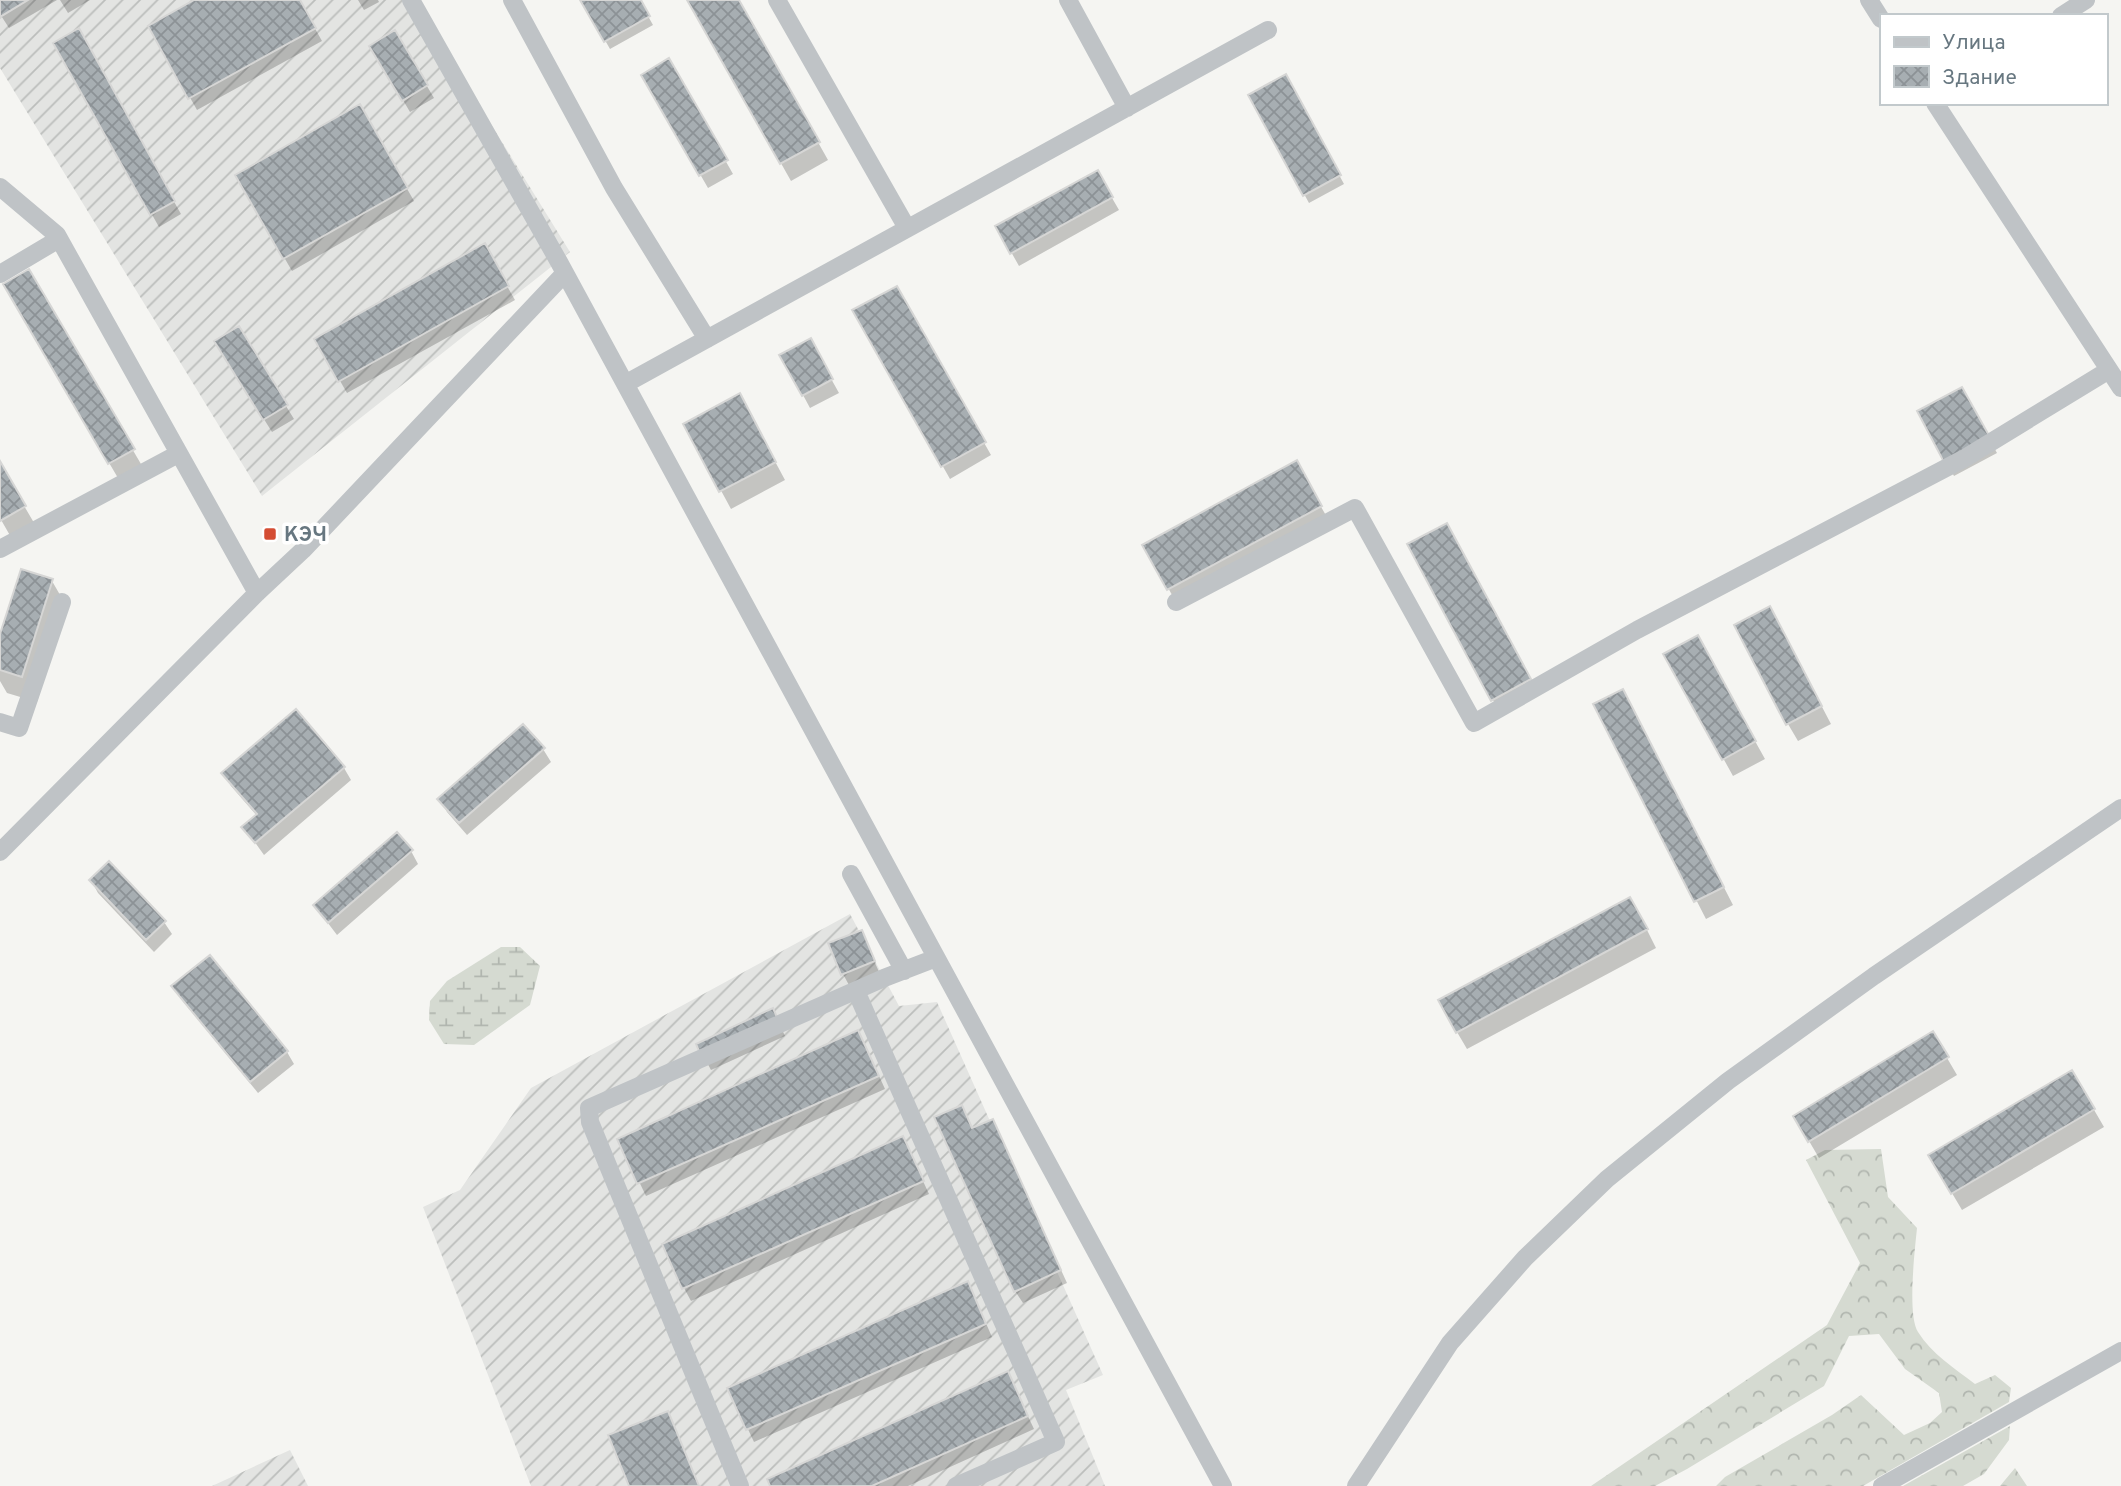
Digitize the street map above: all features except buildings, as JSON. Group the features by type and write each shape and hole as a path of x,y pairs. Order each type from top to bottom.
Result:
{"street":[{"path":"411,0 565,273 1223,1486"},
{"path":"512,0 614,188 707,339"},
{"path":"777,0 907,229"},
{"path":"1068,0 1127,108"},
{"path":"1869,0 1880,17"},
{"path":"2063,14 2086,0"},
{"path":"625,384 1268,30"},
{"path":"1936,105 2121,388"},
{"path":"0,187 59,239 257,593"},
{"path":"0,274 59,239"},
{"path":"0,852 303,550 565,273"},
{"path":"1176,602 1355,508 1474,723 1637,630 1965,458 2109,370"},
{"path":"0,549 178,454"},
{"path":"0,722 19,728 62,602"},
{"path":"1356,1486 1450,1343 1525,1258 1607,1179 1665,1130 1762,1056 1874,976 2118,816"},
{"path":"851,874 904,971"},
{"path":"740,1486 590,1122 589,1108 936,958"},
{"path":"856,991 1056,1442 956,1486"},
{"path":"1882,1486 2121,1351"}],"shaded area":[{"path":"0,0 414,0 570,252 262,496 0,68"},
{"path":"850,914 899,1006 937,1002 1103,1375 1066,1390 1105,1486 531,1486 423,1207 460,1190 531,1088"},
{"path":"290,1450 308,1486 212,1486"}],"green space":[{"path":"501,947 520,947 540,966 530,1005 474,1045 444,1044 429,1020 430,1001 447,981"},
{"path":"1881,1149 1888,1197 1917,1228 1912,1297 1918,1332 1937,1354 1975,1384 1995,1375 2011,1388 2009,1402 1863,1486 1716,1486 1725,1477 1832,1415 1861,1395 1904,1435 1930,1423 1942,1412 1939,1393 1905,1369 1879,1334 1849,1336 1824,1386 1687,1469 1655,1486 1591,1486 1827,1325 1860,1263 1806,1160 1825,1150"},
{"path":"2010,1426 2009,1440 1984,1474 1963,1486 1903,1486"},
{"path":"2015,1468 2027,1486 2000,1486"}],"place":[{"name":"КЭЧ","path":"270,534"}]}
